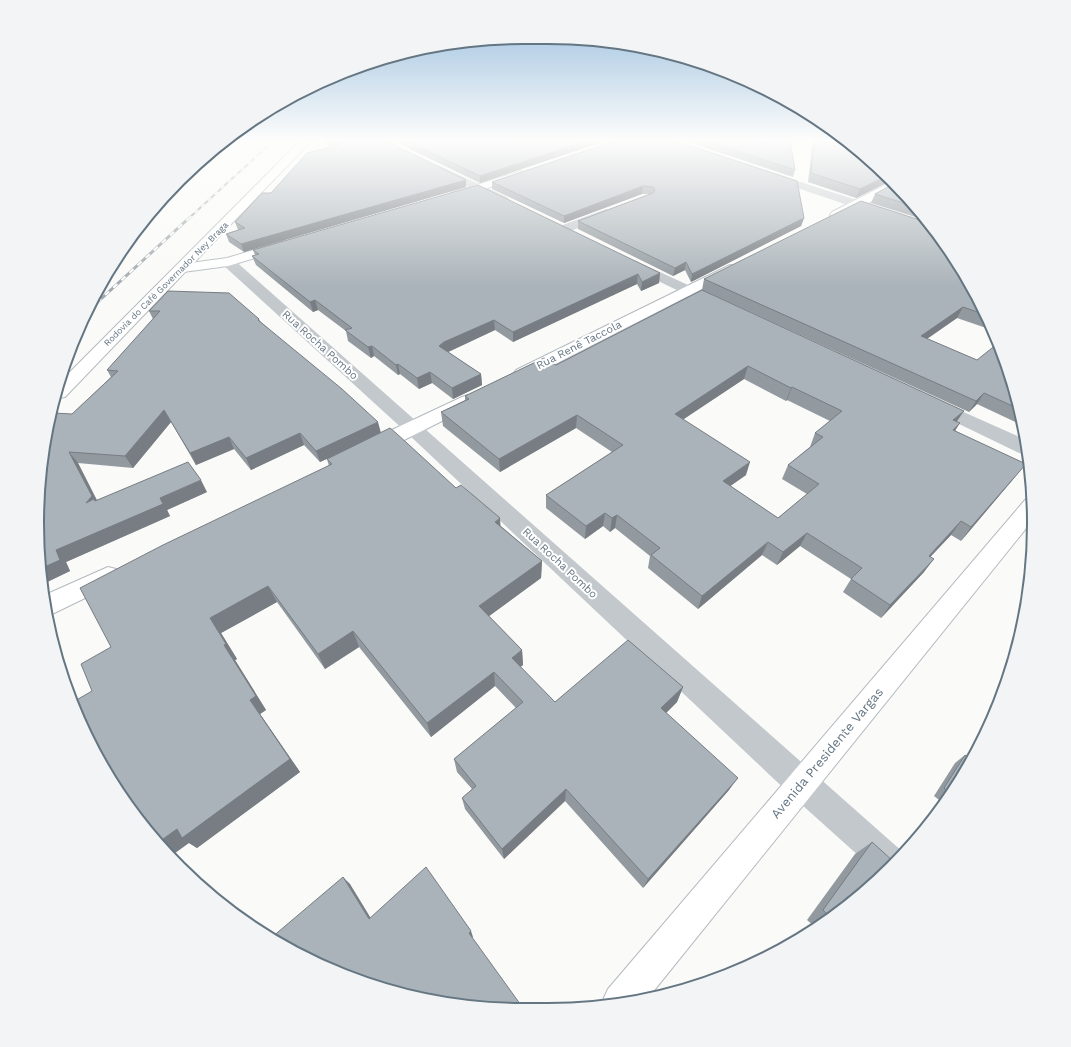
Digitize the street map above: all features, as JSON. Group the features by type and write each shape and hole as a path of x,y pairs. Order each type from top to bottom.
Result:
{"main road":[{"name":"Rodovia do Café Governador Ney Braga","path":"63,389 260,189"},
{"path":"442,199 477,189"},
{"path":"822,222 886,189"},
{"path":"183,268 228,262 296,242"},
{"name":"Rua Renê Taccola","path":"505,382 744,262"},
{"path":"356,456 484,392"},
{"name":"Avenida Presidente Vargas","path":"626,996 1027,512"},
{"path":"51,604 126,568"}],"street":[{"path":"482,189 515,205"},
{"path":"812,189 893,216"},
{"path":"564,229 620,208"},
{"path":"550,222 578,236"},
{"path":"619,256 724,307"},
{"name":"Rua Rocha Pombo","path":"228,262 413,428 802,784 889,861"},
{"path":"918,398 1020,445"}],"building":[{"path":"275,189 435,189 241,244 226,234 245,228 235,222 262,193 271,193"},
{"path":"465,189 486,189 660,273 642,282 638,274 513,332 494,320 444,342 439,346 481,374 452,388 430,372 417,378 398,364 396,365 372,346 368,347 345,330 352,328 315,300 310,302 252,256 259,254 253,250"},
{"path":"507,189 635,189 564,216"},
{"path":"654,189 798,189 804,218 692,274 686,262 675,268 578,221 653,193"},
{"path":"884,189 891,189 905,203 875,194"},
{"path":"861,201 918,219 946,257 979,312 963,307 921,336 977,360 994,347 1002,369 1013,406 984,393 976,401 704,279"},
{"path":"702,290 964,411 953,420 960,423 953,430 1023,463 1024,467 971,527 961,521 929,556 934,559 890,605 851,579 862,568 807,533 783,552 768,542 702,596 651,555 660,548 617,515 612,518 605,513 586,526 546,495 623,445 577,415 499,459 441,412 469,399 465,396 544,358 556,365","holes":["748,366 791,388 792,387 842,411 815,433 823,437 788,465 819,484 778,518 723,481 750,462 675,414"]},
{"path":"168,291 229,293 259,319 258,320 342,389 378,422 316,451 300,433 246,458 229,437 190,453 164,410 125,456 69,452 92,496 86,503 94,499 95,501 188,462 201,480 160,498 163,504 56,550 60,560 46,566 44,524 45,492 48,461 57,413 72,414 118,371 107,370 160,311 149,311"},
{"path":"390,428 456,488 461,485 500,518 495,522 542,561 479,606 522,650 512,658 555,702 628,640 683,687 661,708 738,778 648,879 566,789 502,849 462,798 476,786 454,759 523,702 494,672 427,723 353,631 318,654 268,586 210,618 226,644 224,645 256,696 250,700 290,759 182,838 177,829 163,839 143,815 108,763 93,736 77,700 92,691 81,664 111,647 80,588 163,545 332,464 327,459"},
{"path":"965,755 967,756 946,790 944,788"},
{"path":"872,842 891,859 864,884 839,904 826,913 823,910"},
{"path":"426,867 471,931 469,933 519,1003 461,999 399,987 340,967 311,954 276,934 343,877 369,919"}],"railway":[{"path":"188,219 221,189"},
{"path":"98,301 189,218"}]}
